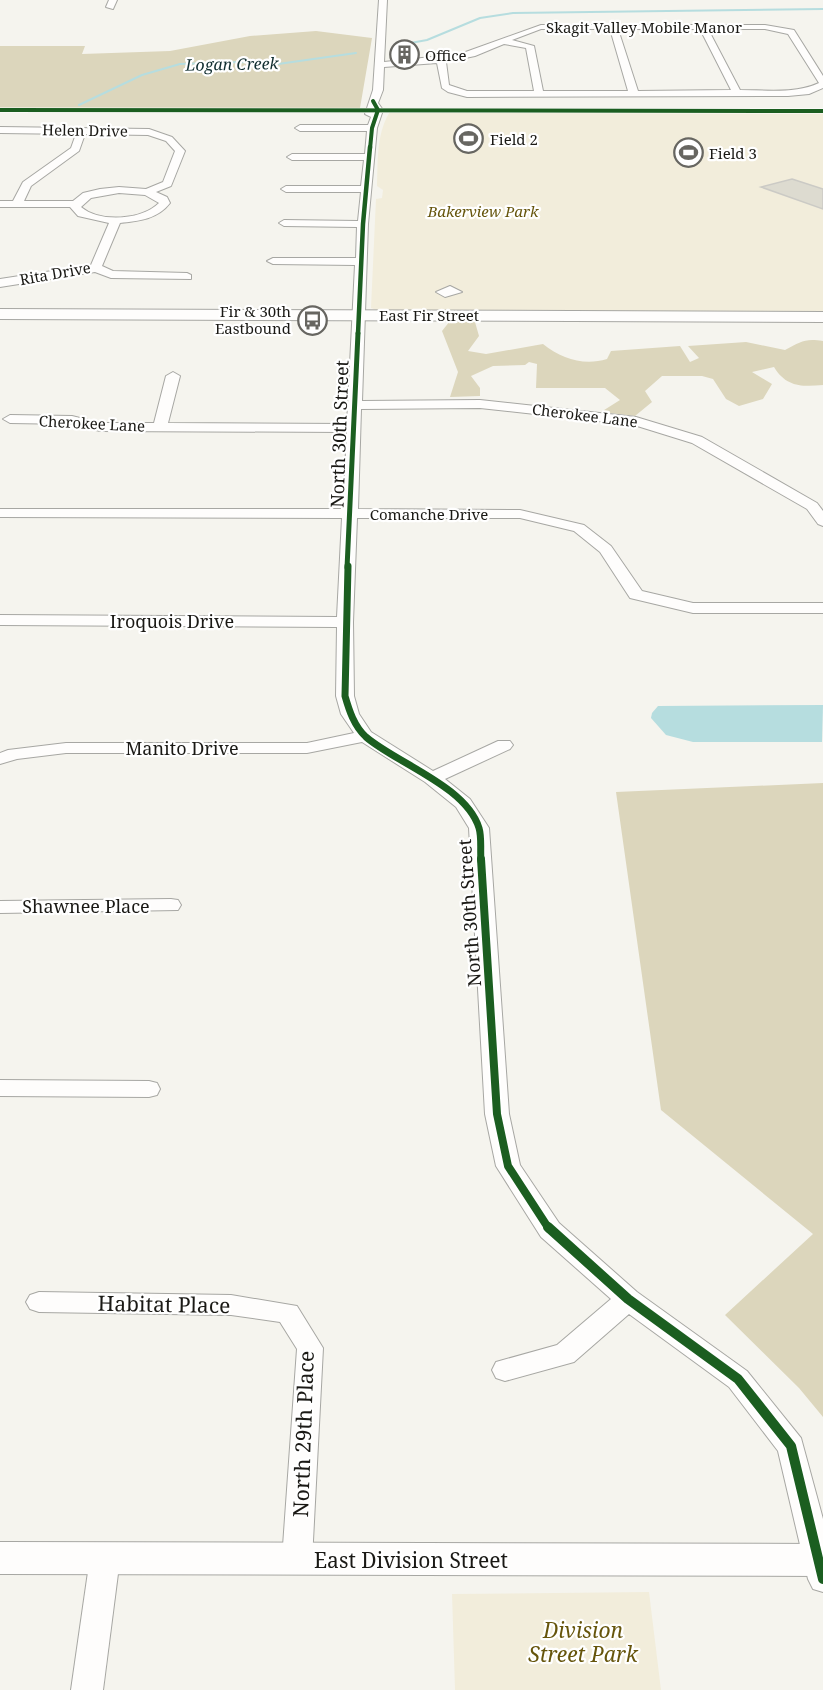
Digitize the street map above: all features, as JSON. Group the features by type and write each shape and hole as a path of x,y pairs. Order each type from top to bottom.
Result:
{"street":[{"name":"North 30th Street","path":"383,0 378,90 369,110 372,128 363,224 345,622 345,696 350,714 364,736 432,778 463,803 479,828 497,1114 508,1166 550,1230 628,1299 738,1379 791,1446 822,1566"},
{"path":"613,26 634,94"},
{"path":"702,26 736,94"},
{"name":"Skagit Valley Mobile Manor","path":"380,65 441,60 471,54 541,27 765,27 791,32 823,84 809,91 788,93 467,94 445,86 441,60"},
{"path":"502,41 530,46 538,94"},
{"path":"300,128 372,128"},
{"name":"Helen Drive","path":"0,130 149,132 169,139 180,151 167,184 147,192"},
{"path":"17,204 27,184 75,148 82,130"},
{"path":"292,157 368,157"},
{"path":"286,189 366,189"},
{"path":"0,204 76,204 91,195 104,192 147,192 163,199 165,203 162,208 144,216 116,219 84,215 78,212 76,204"},
{"name":"Rita Drive","path":"0,283 96,268 116,219"},
{"path":"284,223 363,224"},
{"path":"273,261 362,262"},
{"path":"96,268 111,274 187,277"},
{"name":"East Fir Street","path":"0,314 823,316"},
{"path":"160,427 173,376"},
{"name":"Cherokee Lane","path":"355,405 497,405 636,421 697,440 812,506 823,521"},
{"name":"Cherokee Lane","path":"10,420 72,420 100,427 354,428"},
{"name":"Comanche Drive","path":"0,513 520,514 579,528 606,549 636,596 693,608 823,608"},
{"name":"Iroquois Drive","path":"0,620 345,622"},
{"name":"Manito Drive","path":"0,759 14,754 66,748 307,748 364,736"},
{"path":"432,778 504,745"},
{"name":"Shawnee Place","path":"0,907 171,905"},
{"path":"0,1088 149,1089"},
{"path":"505,1371 565,1354 628,1299"},
{"name":"Habitat Place","path":"39,1302 231,1305 288,1313"},
{"name":"North 29th Place","path":"288,1313 310,1348 297,1560"},
{"name":"East Division Street","path":"0,1558 822,1566"},
{"path":"87,1690 105,1558"}],"green space":[{"name":"Bakerview Park","path":"392,109 823,111 823,314 379,311 371,308 376,199 382,198 383,190 377,186 380,136"},
{"name":"Division Street Park","path":"649,1592 661,1690 455,1690 452,1594"}],"shaded area":[{"path":"316,31 372,38 360,108 0,109 0,46 85,46 82,54 170,51 250,36"},
{"path":"450,321 475,322 479,336 468,351 486,354 543,344 558,354 574,360 590,362 607,359 611,351 680,346 690,362 699,358 688,346 746,342 785,350 807,340 823,341 823,385 808,386 789,382 774,367 752,372 772,384 763,399 739,406 726,399 713,379 702,376 662,376 645,391 652,402 635,416 601,412 620,400 605,388 536,388 537,364 529,362 525,365 493,366 471,376 480,388 480,396 450,397 458,372 442,331"},
{"path":"823,783 823,1417 799,1388 725,1315 813,1234 661,1110 616,792"}],"water":[{"path":"823,705 822,742 693,742 666,735 651,718 658,706"}],"building":[{"path":"792,179 823,189 823,209 761,187"}],"waterway":[{"name":"Logan Creek","path":"394,46 427,40 480,18 513,13 823,9"},
{"name":"Logan Creek","path":"79,105 142,75 180,64 241,62 278,64 356,53"}],"cycle path":[{"path":"373,101 378,110 372,128 363,224 345,622 345,696 350,714 365,736 432,778 463,803 479,828 497,1114 508,1166 550,1230 628,1299 738,1379 791,1446 823,1579"},
{"path":"0,110 823,111"}],"place":[{"name":"Office","path":"404,55"},
{"name":"Field 2","path":"469,139"},
{"name":"Field 3","path":"688,153"},
{"name":"Fir & 30th Eastbound","path":"312,320"}]}
